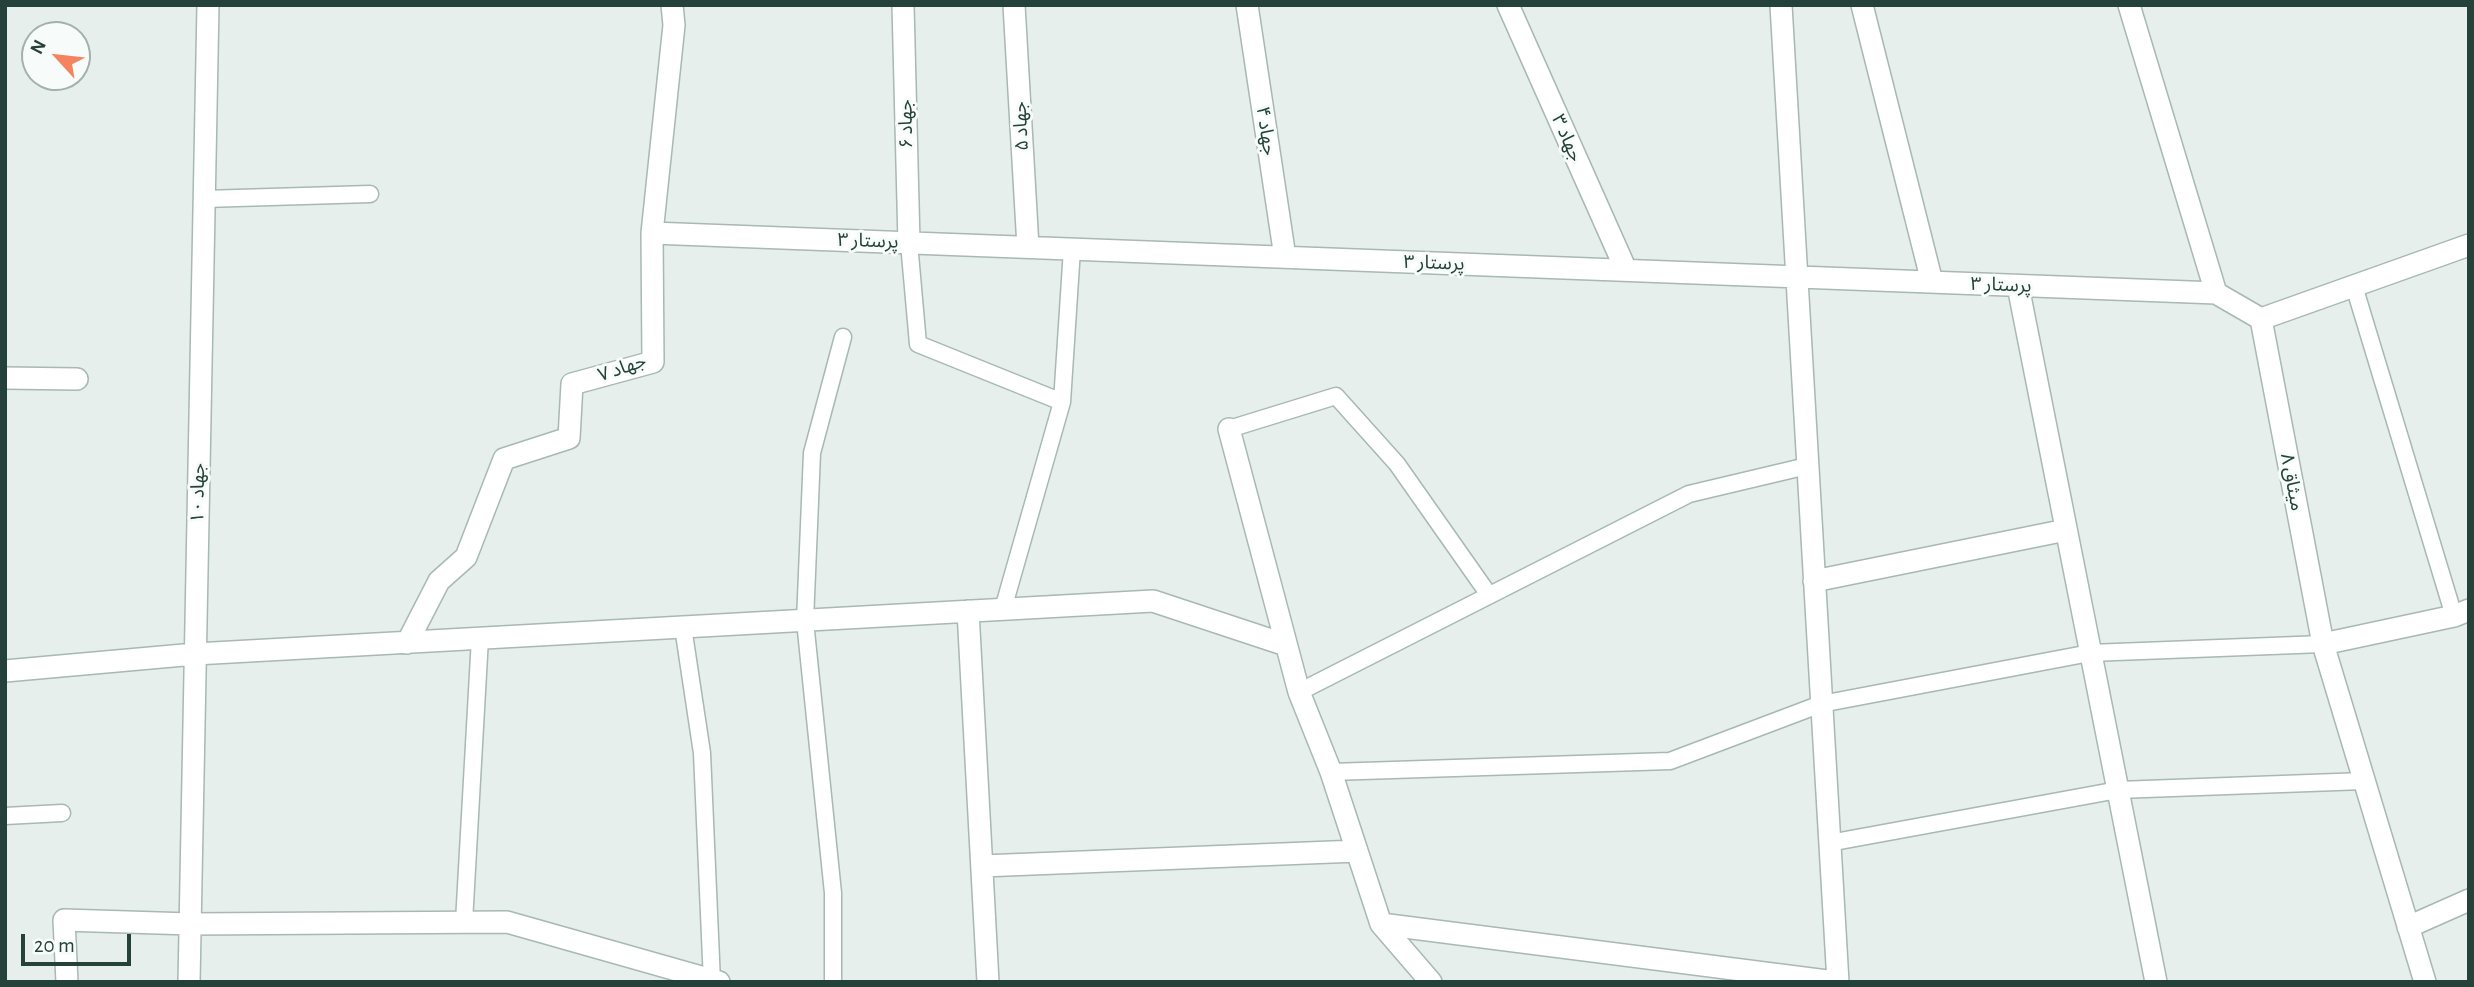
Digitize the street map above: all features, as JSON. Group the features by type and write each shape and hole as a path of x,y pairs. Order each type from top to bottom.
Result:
{"street":[{"name":"جهاد ۱۰","path":"189,982 208,5"},
{"name":"جهاد ۷","path":"407,643 439,581 466,557 504,458 569,438 572,384 653,362 652,233 674,25 672,5"},
{"name":"جهاد ۶","path":"903,5 909,243"},
{"name":"جهاد ۵","path":"1014,5 1028,247"},
{"name":"جهاد ۴","path":"1247,5 1285,257"},
{"name":"جهاد ۳","path":"1508,5 1626,270"},
{"path":"1381,924 1836,982 1781,5"},
{"path":"1862,5 1932,282"},
{"path":"2129,5 2216,293 2261,319 2469,245"},
{"name":"پرستار ۳","path":"652,233 2216,293"},
{"path":"2018,286 2155,982"},
{"name":"میثاق ۸","path":"2261,319 2323,644 2425,982"},
{"path":"5,378 77,379"},
{"path":"1229,429 1299,692 1331,772 1381,924 1431,982"},
{"path":"1814,581 2066,530"},
{"path":"5,671 195,654 1153,601 1286,645"},
{"path":"968,611 988,982"},
{"path":"2323,644 2462,613"},
{"path":"982,866 1357,851"},
{"path":"2409,927 2469,900"},
{"path":"67,982 64,920 190,924 507,922 714,981"}],"lane":[{"path":"204,199 370,194"},
{"path":"909,243 918,344 1062,402"},
{"path":"1003,609 1062,402 1072,249"},
{"path":"2354,286 2462,613"},
{"path":"834,982 833,893 805,621 812,453 843,337"},
{"path":"1229,429 1336,396 1397,464 1489,595"},
{"path":"1299,692 1689,494 1807,466"},
{"path":"683,627 702,753 714,981"},
{"path":"464,922 480,638"},
{"path":"1331,772 1670,761 1821,704 2090,653 2323,644"},
{"path":"1829,843 2118,790 2364,782"},
{"path":"5,816 62,813"}]}
